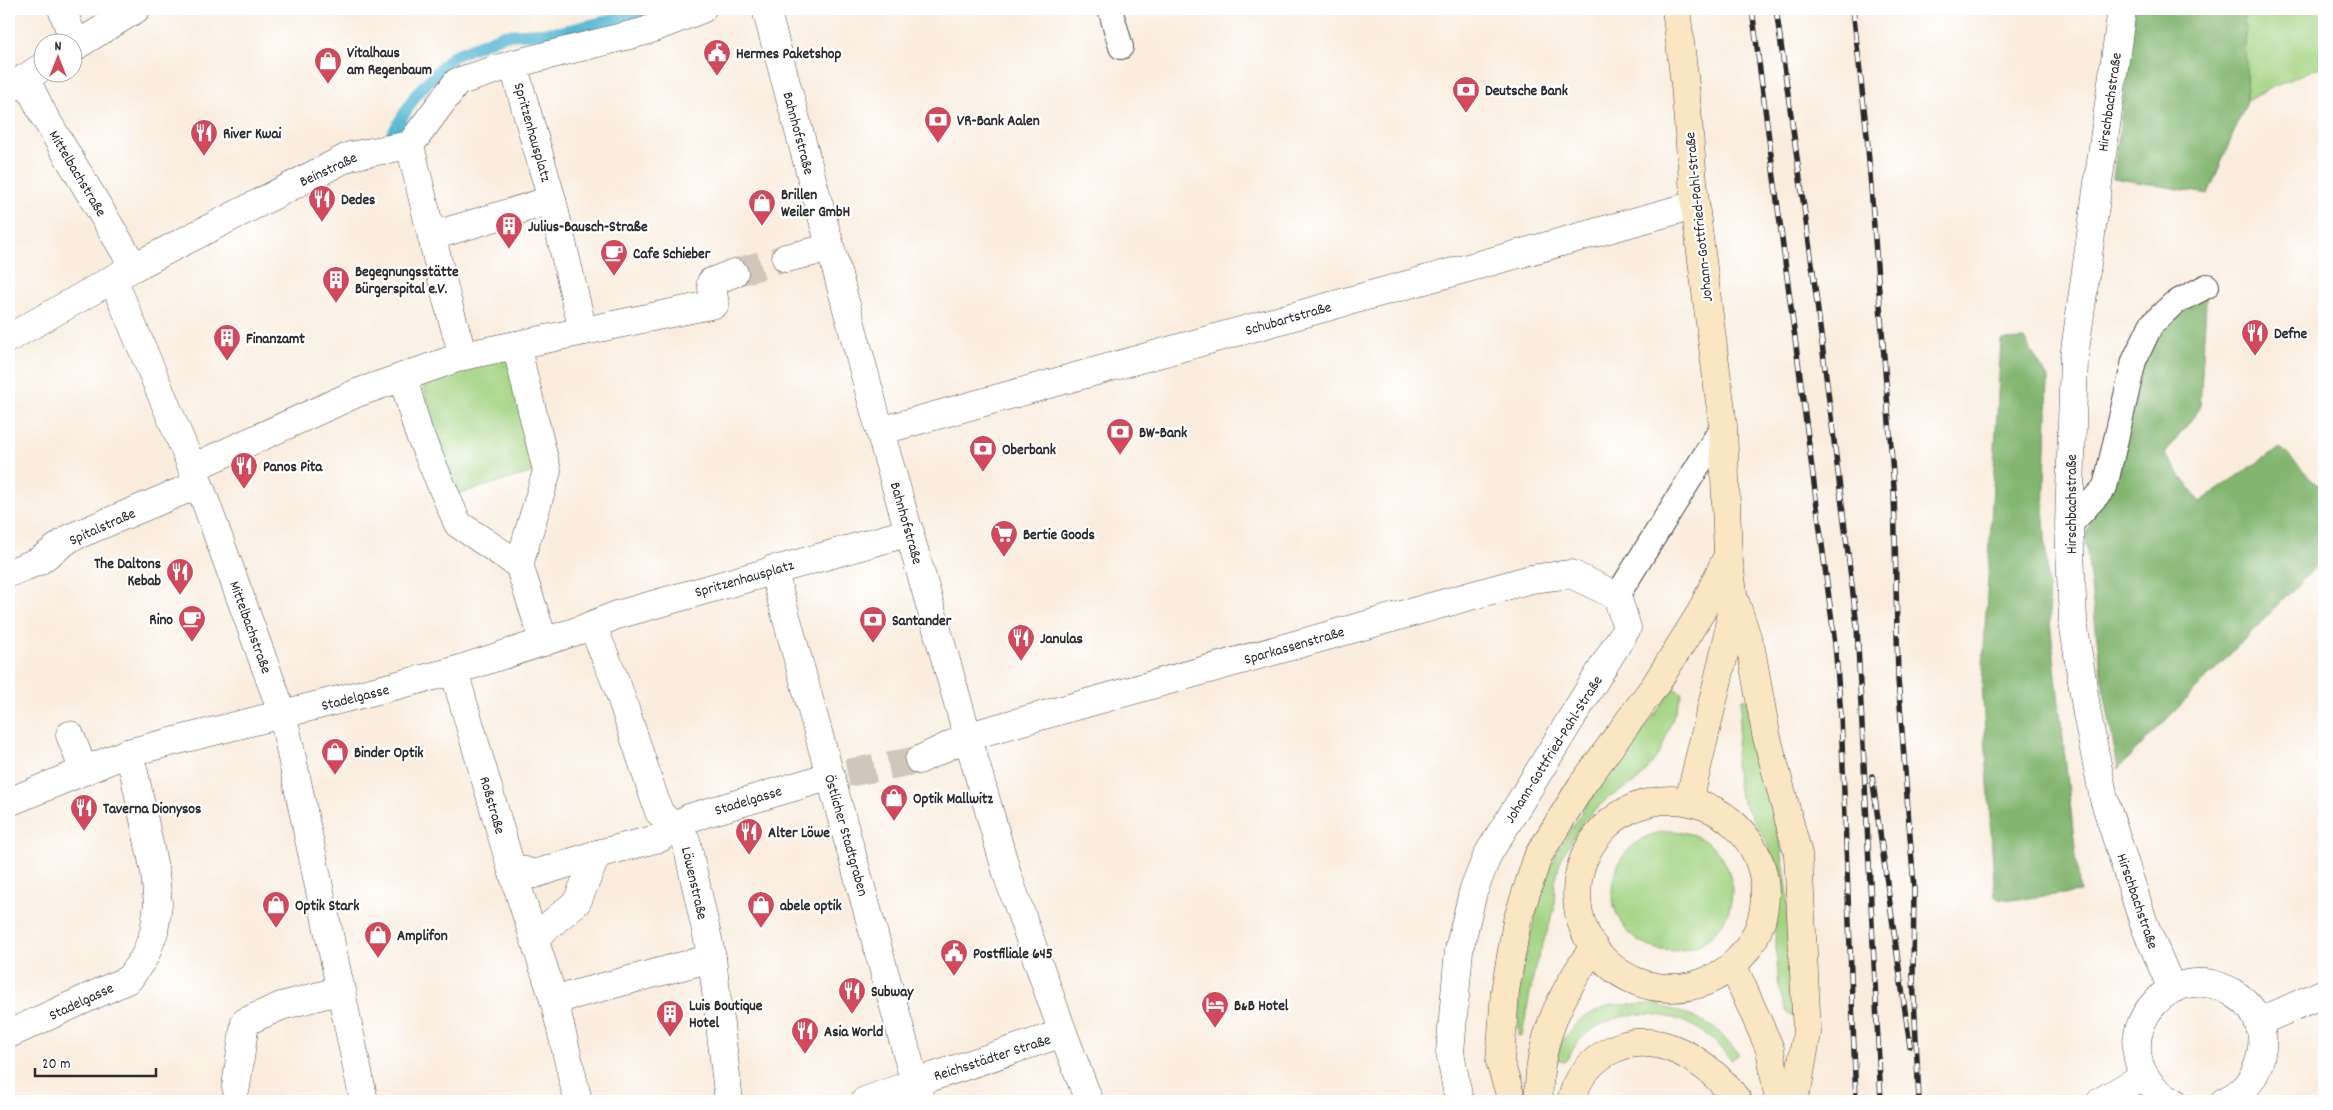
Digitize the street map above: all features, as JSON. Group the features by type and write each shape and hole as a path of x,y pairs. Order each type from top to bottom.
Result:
{"main road":[{"name":"Johann-Gottfried-Pahl-Straße","path":"1676,9 1685,84 1694,204 1724,426 1728,554 1733,593 1727,642 1689,801"},
{"path":"1512,1101 1500,1062 1505,991 1517,921 1538,856 1582,785 1656,684 1701,612 1728,554"},
{"path":"1733,593 1751,649 1766,734 1798,854 1807,1033 1798,1084 1791,1101"},
{"path":"1664,799 1689,801 1714,809 1736,824 1753,844 1763,869 1766,896 1762,921 1751,946 1733,966 1714,978 1693,985 1670,988 1648,985 1627,977 1609,964 1594,947 1582,925 1577,901 1578,876 1590,846 1599,832 1618,816 1640,804 1664,799"},
{"path":"1539,1101 1538,1078 1550,1024 1573,976 1594,947"},
{"path":"1733,966 1770,1049 1779,1101"},
{"path":"1571,1101 1577,1084 1586,1070 1598,1058 1614,1048 1632,1043 1650,1043 1675,1050 1709,1068 1738,1101"}],"street":[{"path":"62,9 69,32"},
{"path":"463,356 410,144 457,82 513,64 646,31 702,9"},
{"name":"Bahnhofstraße","path":"766,9 880,431 969,736 1014,899 1090,1101"},
{"name":"Hirschbachstraße","path":"2122,9 2074,358 2069,526 2073,621 2087,714 2104,799 2144,924 2172,989"},
{"path":"82,41 123,12"},
{"name":"Spritzenhausplatz","path":"513,64 552,200 583,331"},
{"name":"Mittelbachstraße","path":"25,78 123,273 283,715 364,1101"},
{"name":"Beinstraße","path":"9,338 123,273 350,156 410,144"},
{"name":"Spritzenhausplatz","path":"432,236 552,200"},
{"name":"Schubartstraße","path":"880,431 1694,204"},
{"path":"786,258 830,248"},
{"path":"519,565 458,524 418,431 403,376 463,356 715,304 711,282 734,273"},
{"path":"516,345 553,469 519,565 544,642"},
{"name":"Spitalstraße","path":"9,573 39,561 70,538 374,386 403,376"},
{"name":"Spritzenhausplatz","path":"586,628 617,615 773,569 910,532"},
{"name":"Östlicher Stadtgraben","path":"773,569 839,774 917,1092"},
{"name":"Sparkassenstraße","path":"969,736 1531,580 1571,574 1617,596"},
{"name":"Johann-Gottfried-Pahl-Straße","path":"1459,1101 1450,1052 1459,950 1473,892 1488,854 1627,628 1617,596"},
{"name":"Stadelgasse","path":"9,802 127,754 454,671 586,628"},
{"name":"Löwenstraße","path":"586,628 617,685 659,812 686,840 712,958 729,1101"},
{"name":"Roßstraße","path":"454,671 511,867 554,1000 578,1101"},
{"path":"70,734 84,771"},
{"path":"919,760 969,736"},
{"name":"Stadelgasse","path":"9,1034 129,979 145,956 154,932 158,904 155,873 134,772 127,754"},
{"name":"Stadelgasse","path":"511,867 536,874 597,854 660,838 690,818 839,774"},
{"path":"534,938 577,902 597,854"},
{"path":"554,1000 712,958"},
{"path":"2173,1101 2158,1091 2145,1076 2138,1050 2138,1037 2144,1017 2155,1001 2172,989 2198,983 2211,983 2231,990 2247,1004 2258,1022 2263,1042 2260,1063 2251,1082 2235,1097 2225,1101"},
{"path":"236,1087 245,1022 281,1006 342,990"},
{"path":"2258,1022 2324,993"},
{"name":"Reichsstädter Straße","path":"865,1101 917,1092 1063,1033"},
{"path":"2101,1101 2145,1076"}],"lane":[{"path":"1110,9 1121,48"},
{"path":"2069,526 2105,487 2134,361 2151,325 2174,304 2207,286"},
{"path":"1617,596 1724,426"}],"green space":[{"path":"2135,9 2244,9 2247,101 2208,194 2113,178"},
{"path":"2244,9 2324,9 2324,65 2273,87 2247,101"},
{"path":"2207,286 2200,408 2165,454 2200,502 2280,447 2324,492 2324,558 2118,769 2102,680 2085,536 2105,487 2151,325"},
{"path":"2024,339 2048,378 2044,519 2050,622 2080,892 2011,900 1995,897 1982,685 2001,340"},
{"path":"509,354 541,470 454,495 421,378"},
{"path":"1673,688 1682,693 1660,753 1639,780 1608,798 1583,821 1561,858 1555,882 1554,911 1535,967 1522,1035 1518,1036 1522,971 1539,900 1556,853 1598,786 1630,750"},
{"path":"1742,699 1747,699 1757,765 1779,835 1787,889 1795,1018 1786,1011 1779,989 1775,933 1779,890 1776,865 1763,835 1740,797 1735,764"},
{"path":"1672,831 1684,832 1695,836 1705,841 1714,849 1722,858 1727,868 1731,879 1731,903 1727,914 1722,924 1714,933 1705,941 1695,946 1684,950 1672,951 1660,950 1649,946 1639,941 1630,933 1622,924 1617,914 1613,903 1612,891 1613,879 1617,868 1622,858 1630,849 1639,841 1649,836 1660,832"},
{"path":"1654,1004 1687,1014 1716,1029 1739,1054 1731,1060 1710,1037 1693,1026 1662,1016 1645,1014 1612,1020 1596,1027 1580,1039 1565,1062 1556,1060 1562,1041 1582,1018 1610,1005"}],"waterway":[{"path":"392,134 417,93 453,56 504,35 560,32 634,15 647,9"}],"tunnel":[{"path":"734,273 786,258"},
{"path":"847,773 919,760"}],"railway":[{"path":"1752,9 1835,644 1841,715 1856,1101"},
{"path":"1776,9 1813,271 1857,626 1881,1101"},
{"path":"1853,9 1867,135 1894,487 1898,679 1914,888 1913,976 1919,1101"},
{"path":"1872,776 1910,1046"}],"place":[{"name":"Hermes Paketshop","path":"717,77"},
{"name":"Vitalhaus am Regenbaum","path":"328,85"},
{"name":"Deutsche Bank","path":"1466,114"},
{"name":"VR-Bank Aalen","path":"938,144"},
{"name":"River Kwai","path":"204,157"},
{"name":"Dedes","path":"322,223"},
{"name":"Brillen Weiler GmbH","path":"762,227"},
{"name":"Julius-Bausch-Straße","path":"509,250"},
{"name":"Cafe Schieber","path":"614,277"},
{"name":"Begegnungsstätte Bürgerspital e.V.","path":"336,304"},
{"name":"Defne","path":"2255,357"},
{"name":"Finanzamt","path":"227,362"},
{"name":"BW-Bank","path":"1120,456"},
{"name":"Oberbank","path":"983,473"},
{"name":"Panos Pita","path":"244,490"},
{"name":"Bertie Goods","path":"1004,558"},
{"name":"The Daltons Kebab","path":"180,596"},
{"name":"Rino","path":"192,643"},
{"name":"Santander","path":"873,644"},
{"name":"Janulas","path":"1021,662"},
{"name":"Binder Optik","path":"335,776"},
{"name":"Optik Mallwitz","path":"894,822"},
{"name":"Taverna Dionysos","path":"84,832"},
{"name":"Alter Löwe","path":"749,856"},
{"name":"Optik Stark","path":"276,929"},
{"name":"abele optik","path":"761,929"},
{"name":"Amplifon","path":"378,959"},
{"name":"Postfiliale 645","path":"954,977"},
{"name":"Subway","path":"852,1015"},
{"name":"B&B Hotel","path":"1215,1029"},
{"name":"Luis Boutique Hotel","path":"670,1038"},
{"name":"Asia World","path":"805,1055"}]}
